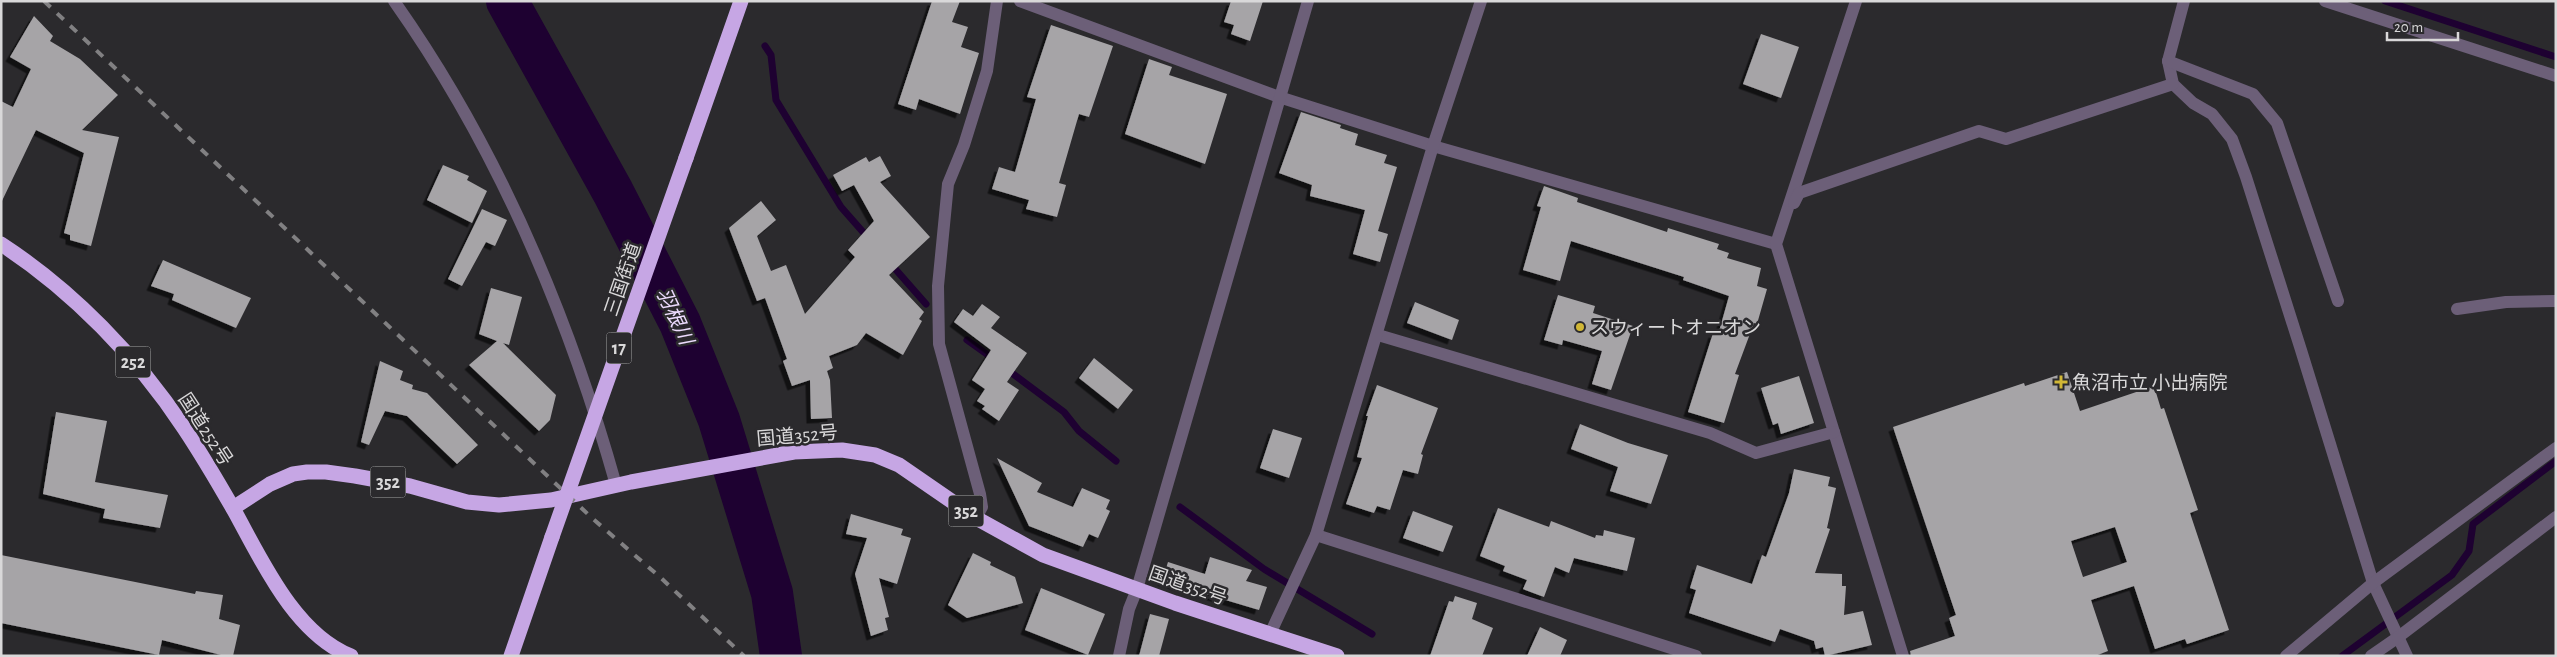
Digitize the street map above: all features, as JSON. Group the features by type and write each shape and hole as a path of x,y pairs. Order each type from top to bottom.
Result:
{"highway":[{"name":"三国街道","path":"511,656 741,1"},
{"name":"国道252号","path":"1,244 60,290 118,343 183,427 276,584 310,628 351,656"},
{"name":"国道352号","path":"232,508 270,484 293,474 306,472 326,472 355,476 410,486 467,502 499,504 552,500 624,483 785,454 842,450 875,455 899,465 976,518 1043,555 1137,589 1338,656"}],"street":[{"path":"394,1 419,37 488,153 571,343 624,483"},
{"path":"976,518 982,507 980,494 939,344 938,286 948,184 964,145 987,71 998,1"},
{"path":"1020,1 1278,98 1433,146 1776,244"},
{"path":"1119,656 1129,609 1137,589 1278,98 1308,1"},
{"path":"1270,634 1316,535 1378,335 1433,146 1480,1"},
{"path":"1856,1 1776,244 1903,656"},
{"path":"2184,1 2168,61 2173,84 2193,103 2212,114 2232,139 2278,278 2373,583 2407,656"},
{"path":"2325,1 2556,76"},
{"path":"2168,61 2253,94 2277,123 2338,301"},
{"path":"1776,244 1799,193 1978,132 2006,139 2173,84"},
{"path":"2457,309 2506,302 2556,301"},
{"path":"1378,335 1710,433 1756,453 1834,432"},
{"path":"2286,656 2373,583 2556,448"},
{"path":"2371,656 2396,634 2556,517"},
{"path":"1316,535 1696,656"}],"building":[{"path":"932,1 960,1 952,22 968,27 961,47 979,53 960,114 919,99 916,110 898,104"},
{"path":"1231,1 1263,1 1250,41 1231,34 1234,25 1224,22"},
{"path":"34,16 53,36 50,41 80,59 118,95 82,130 119,137 91,246 70,240 70,235 64,233 84,153 36,130 1,203 1,101 13,107 31,69 10,57"},
{"path":"1051,25 1113,46 1089,117 1079,114 1059,183 1066,185 1057,217 1026,209 1029,200 992,189 999,167 1015,172 1036,99 1027,97"},
{"path":"1761,34 1799,47 1781,98 1743,84"},
{"path":"1149,59 1172,67 1169,75 1227,94 1205,164 1125,134"},
{"path":"1301,112 1341,125 1340,128 1358,134 1355,145 1387,155 1384,163 1397,167 1378,231 1388,234 1380,262 1353,254 1365,210 1310,196 1312,185 1279,173"},
{"path":"880,156 891,176 880,182 930,237 889,275 924,312 919,319 922,321 903,355 866,333 857,345 829,356 833,368 827,371 830,380 832,418 811,419 810,380 792,386 783,361 787,359 765,298 757,301 729,228 761,201 776,220 757,236 771,271 786,265 805,314 855,257 848,250 874,221 854,185 842,191 833,175 866,157 869,162"},
{"path":"443,165 469,176 467,180 487,191 472,223 427,200"},
{"path":"1544,186 1578,198 1577,202 1667,232 1668,228 1719,244 1717,249 1729,253 1727,258 1761,268 1757,286 1767,289 1757,324 1754,323 1735,374 1739,375 1724,423 1688,412 1713,333 1718,335 1729,296 1683,280 1684,277 1571,241 1560,281 1523,270 1541,207 1537,206"},
{"path":"482,209 507,220 495,246 486,242 462,286 448,279"},
{"path":"163,260 251,298 236,328 172,300 174,294 151,286"},
{"path":"491,288 522,297 509,345 503,343 556,395 550,420 539,431 469,365 497,341 479,334"},
{"path":"1558,295 1595,306 1593,313 1633,326 1611,390 1592,384 1602,351 1563,340 1562,345 1544,340"},
{"path":"1415,302 1459,320 1452,340 1407,323"},
{"path":"982,304 1000,317 991,328 1027,353 1007,382 1019,390 999,421 982,409 985,406 977,401 985,389 972,380 991,350 954,322 963,309 973,316"},
{"path":"1094,358 1133,390 1118,409 1079,378"},
{"path":"380,361 403,371 400,380 413,385 412,389 427,393 478,445 457,464 407,416 385,411 369,445 361,442"},
{"path":"2067,372 2080,411 2154,386 2161,409 2164,408 2198,510 2190,513 2229,630 2187,644 2185,639 2155,649 2134,586 2091,600 2108,651 2095,656 1911,656 1910,651 1955,636 1949,618 1956,615 1893,427 2024,383 2025,386","holes":["2115,527 2127,562 2083,577 2071,541"]},
{"path":"1799,376 1814,423 1781,434 1778,423 1773,425 1761,388"},
{"path":"1377,385 1438,408 1421,454 1423,455 1418,474 1403,470 1390,510 1377,506 1374,513 1346,504 1362,458 1357,457 1368,416 1366,416"},
{"path":"56,412 107,421 95,482 168,495 160,528 103,518 105,509 43,494"},
{"path":"1580,424 1628,443 1668,455 1651,504 1610,491 1618,467 1571,449"},
{"path":"1273,429 1302,438 1289,478 1260,468"},
{"path":"997,458 1042,483 1037,492 1073,507 1082,488 1110,500 1106,509 1110,511 1098,538 1089,534 1083,547 1029,526"},
{"path":"1794,469 1830,477 1828,486 1836,488 1827,528 1830,529 1815,573 1842,574 1842,586 1846,586 1844,615 1863,611 1872,645 1825,656 1823,647 1816,649 1814,641 1780,629 1775,642 1689,613 1696,590 1690,588 1697,565 1752,584 1762,555 1766,557 1789,493"},
{"path":"1498,508 1549,527 1551,521 1595,538 1596,535 1603,536 1604,530 1635,538 1627,571 1574,558 1569,573 1555,567 1544,597 1523,589 1527,580 1503,571 1505,566 1480,556"},
{"path":"1413,511 1453,526 1443,552 1403,538"},
{"path":"851,514 903,529 901,535 911,538 897,584 879,578 889,617 885,618 888,630 871,636 855,574 867,538 846,534"},
{"path":"973,553 991,562 990,565 1015,577 1023,603 967,618 948,605"},
{"path":"1,555 195,594 196,591 223,595 219,619 240,625 233,656 225,656 162,640 159,655 1,623"},
{"path":"1210,557 1252,570 1246,581 1267,587 1259,610 1162,581 1168,562 1205,574"},
{"path":"1041,588 1105,614 1088,655 1025,630"},
{"path":"1455,596 1477,603 1472,619 1493,628 1482,656 1430,656 1449,601 1453,602"},
{"path":"1150,614 1169,619 1159,656 1139,656"},
{"path":"1540,627 1567,640 1560,656 1527,656"}],"waterway":[{"name":"羽根川","path":"507,1 613,192 680,323 719,420 772,593 781,656"},
{"path":"2385,1 2556,57"},
{"path":"765,46 771,55 776,100 841,207 870,240"},
{"path":"890,263 926,304"},
{"path":"967,340 995,360"},
{"path":"1005,368 1064,412 1079,431 1116,461"},
{"path":"2342,656 2452,575 2469,551 2473,524 2556,461"},
{"path":"1180,507 1264,569 1372,634"}],"railway":[{"path":"44,1 592,518 661,578 744,656"}],"place":[{"name":"スウィートオニオン","path":"1580,327"},
{"name":"魚沼市立 小出病院","path":"2061,382"}]}
